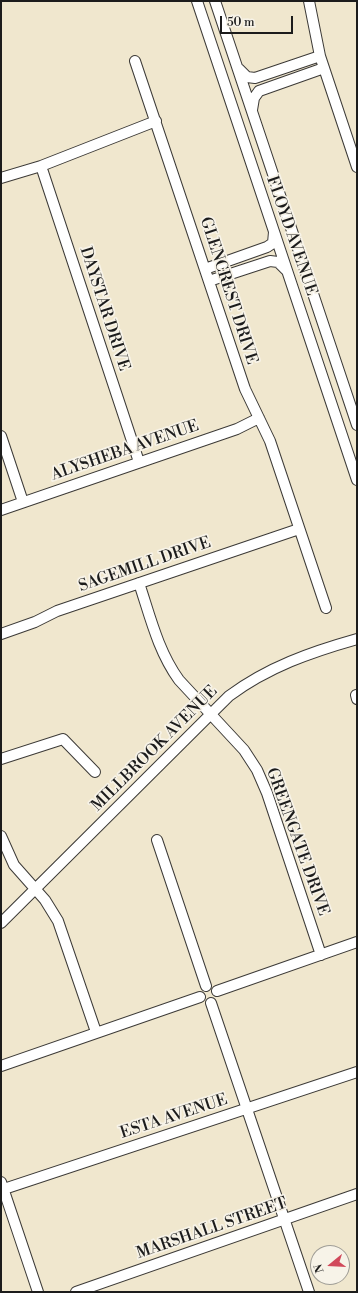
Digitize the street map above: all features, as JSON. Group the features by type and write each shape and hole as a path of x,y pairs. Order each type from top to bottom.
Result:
{"street":[{"name":"FLOYD AVENUE","path":"197,1 357,480"},
{"name":"FLOYD AVENUE","path":"215,1 357,424"},
{"path":"309,1 320,56 357,167"},
{"path":"237,68 247,77 255,78 320,56"},
{"name":"GLENCREST DRIVE","path":"135,61 245,389 270,441 326,608"},
{"path":"252,110 254,98 259,91 324,68"},
{"path":"1,178 41,166 156,121"},
{"name":"DAYSTAR DRIVE","path":"41,166 139,462"},
{"path":"204,269 267,247 273,243 274,232"},
{"path":"209,281 270,261 278,262 287,271"},
{"name":"ALYSHEBA AVENUE","path":"1,510 237,429 258,418"},
{"path":"1,436 23,502"},
{"name":"SAGEMILL DRIVE","path":"1,634 34,622 57,611 299,529"},
{"name":"GREENGATE DRIVE","path":"139,583 162,652 170,667 179,680 244,750 262,781 321,955"},
{"name":"MILLBROOK AVENUE","path":"1,923 229,696 264,672 289,661 357,639"},
{"path":"1,760 63,738 95,772"},
{"path":"1,836 14,866 45,900 58,921 96,1032"},
{"path":"157,840 206,986"},
{"path":"217,991 357,942"},
{"path":"200,997 201,991 206,986 212,986 217,991 217,998 211,1003"},
{"path":"1,1066 200,997"},
{"path":"200,997 204,1001 211,1003"},
{"path":"211,1003 309,1292"},
{"name":"ESTA AVENUE","path":"2,1187 247,1109 357,1072"},
{"path":"2,1187 38,1292"},
{"name":"MARSHALL STREET","path":"76,1292 357,1194"}]}
